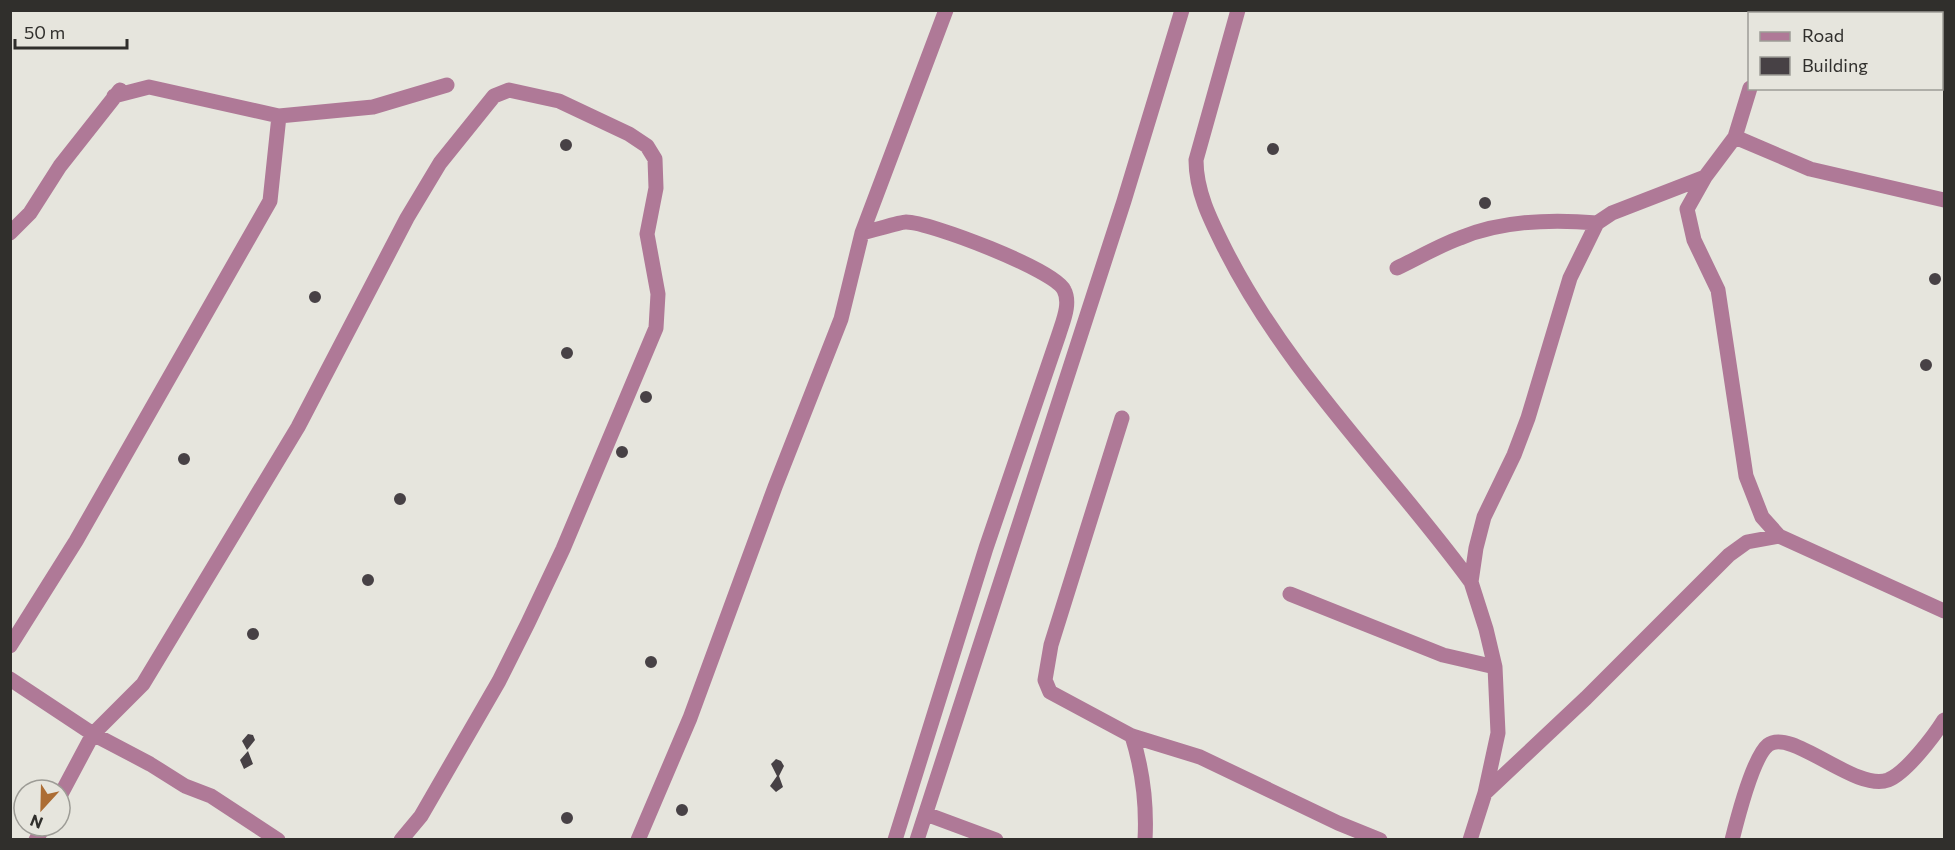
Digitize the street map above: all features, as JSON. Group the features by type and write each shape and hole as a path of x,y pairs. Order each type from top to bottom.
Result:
{"street":[{"path":"638,840 690,718 775,487 841,319 862,233 946,10"},
{"path":"918,840 1124,201 1182,10"},
{"path":"1238,10 1196,160 1196,176 1210,217 1241,281 1286,351 1471,582 1495,667 1498,733 1485,793 1470,840"},
{"path":"10,233 30,213 60,166 119,90 149,87 279,116 373,107 447,85"},
{"path":"70,778 93,734 143,684 253,505 322,384 407,218 440,164 494,96 509,90 559,101 629,134 647,146 656,159 656,188 647,234 658,294 656,328 562,549 517,646 426,807 401,840"},
{"path":"1749,90 1735,137 1705,177 1687,209 1694,240 1718,290 1746,476 1762,517 1779,536 1944,611"},
{"path":"10,645 76,541 270,201 279,116"},
{"path":"1735,137 1810,169 1944,200"},
{"path":"1471,582 1484,517 1514,455 1570,278 1597,223 1620,210 1705,177"},
{"path":"1397,268 1461,237 1506,226 1553,219 1597,223"},
{"path":"862,233 891,227 903,221 946,232 1002,253 1053,277 1064,289 1067,302 1059,334 986,548 895,840"},
{"path":"1122,418 1051,645 1045,680 1050,692 1132,736 1200,757 1338,823 1380,840"},
{"path":"1485,793 1586,698 1729,555 1747,542 1779,536"},
{"path":"1290,594 1443,656 1495,667"},
{"path":"10,679 93,734 150,764 185,786 211,796 278,840"},
{"path":"939,699 960,708"},
{"path":"1732,840 1758,759 1768,745 1778,742 1792,745 1863,779 1878,782 1890,780 1901,771 1934,737 1944,720"},
{"path":"1132,736 1142,771 1146,804 1145,840"},
{"path":"926,814 996,840"}],"building":[{"path":"568,139 571,140 571,150 564,151 561,150 560,143 561,140"},
{"path":"1275,143 1278,144 1278,154 1271,155 1268,154 1267,147 1268,144"},
{"path":"1487,197 1490,198 1490,208 1483,209 1480,208 1479,201 1480,198"},
{"path":"1937,273 1940,274 1940,284 1933,285 1930,284 1929,277 1930,274"},
{"path":"317,291 320,292 320,302 313,303 310,302 309,295 310,292"},
{"path":"569,347 572,348 572,358 565,359 562,358 561,351 562,348"},
{"path":"1928,359 1931,360 1931,370 1924,371 1921,370 1920,363 1921,360"},
{"path":"648,391 651,392 651,402 644,403 641,402 640,395 641,392"},
{"path":"624,446 627,447 627,457 620,458 617,457 616,450 617,447"},
{"path":"186,453 189,454 189,464 182,465 179,464 178,457 179,454"},
{"path":"402,493 405,494 405,504 398,505 395,504 394,497 395,494"},
{"path":"370,574 373,575 373,585 366,586 363,585 362,578 363,575"},
{"path":"255,628 258,629 258,639 251,640 248,639 247,632 248,629"},
{"path":"653,656 656,657 656,667 649,668 646,667 645,660 646,657"},
{"path":"248,734 253,735 255,740 247,750 242,741"},
{"path":"248,751 253,764 244,769 240,760"},
{"path":"776,759 784,766 779,776 783,787 776,792 770,786 777,776 771,764"},
{"path":"684,804 687,805 687,815 680,816 677,815 676,808 677,805"},
{"path":"569,812 572,813 572,823 565,824 562,823 561,816 562,813"}]}
